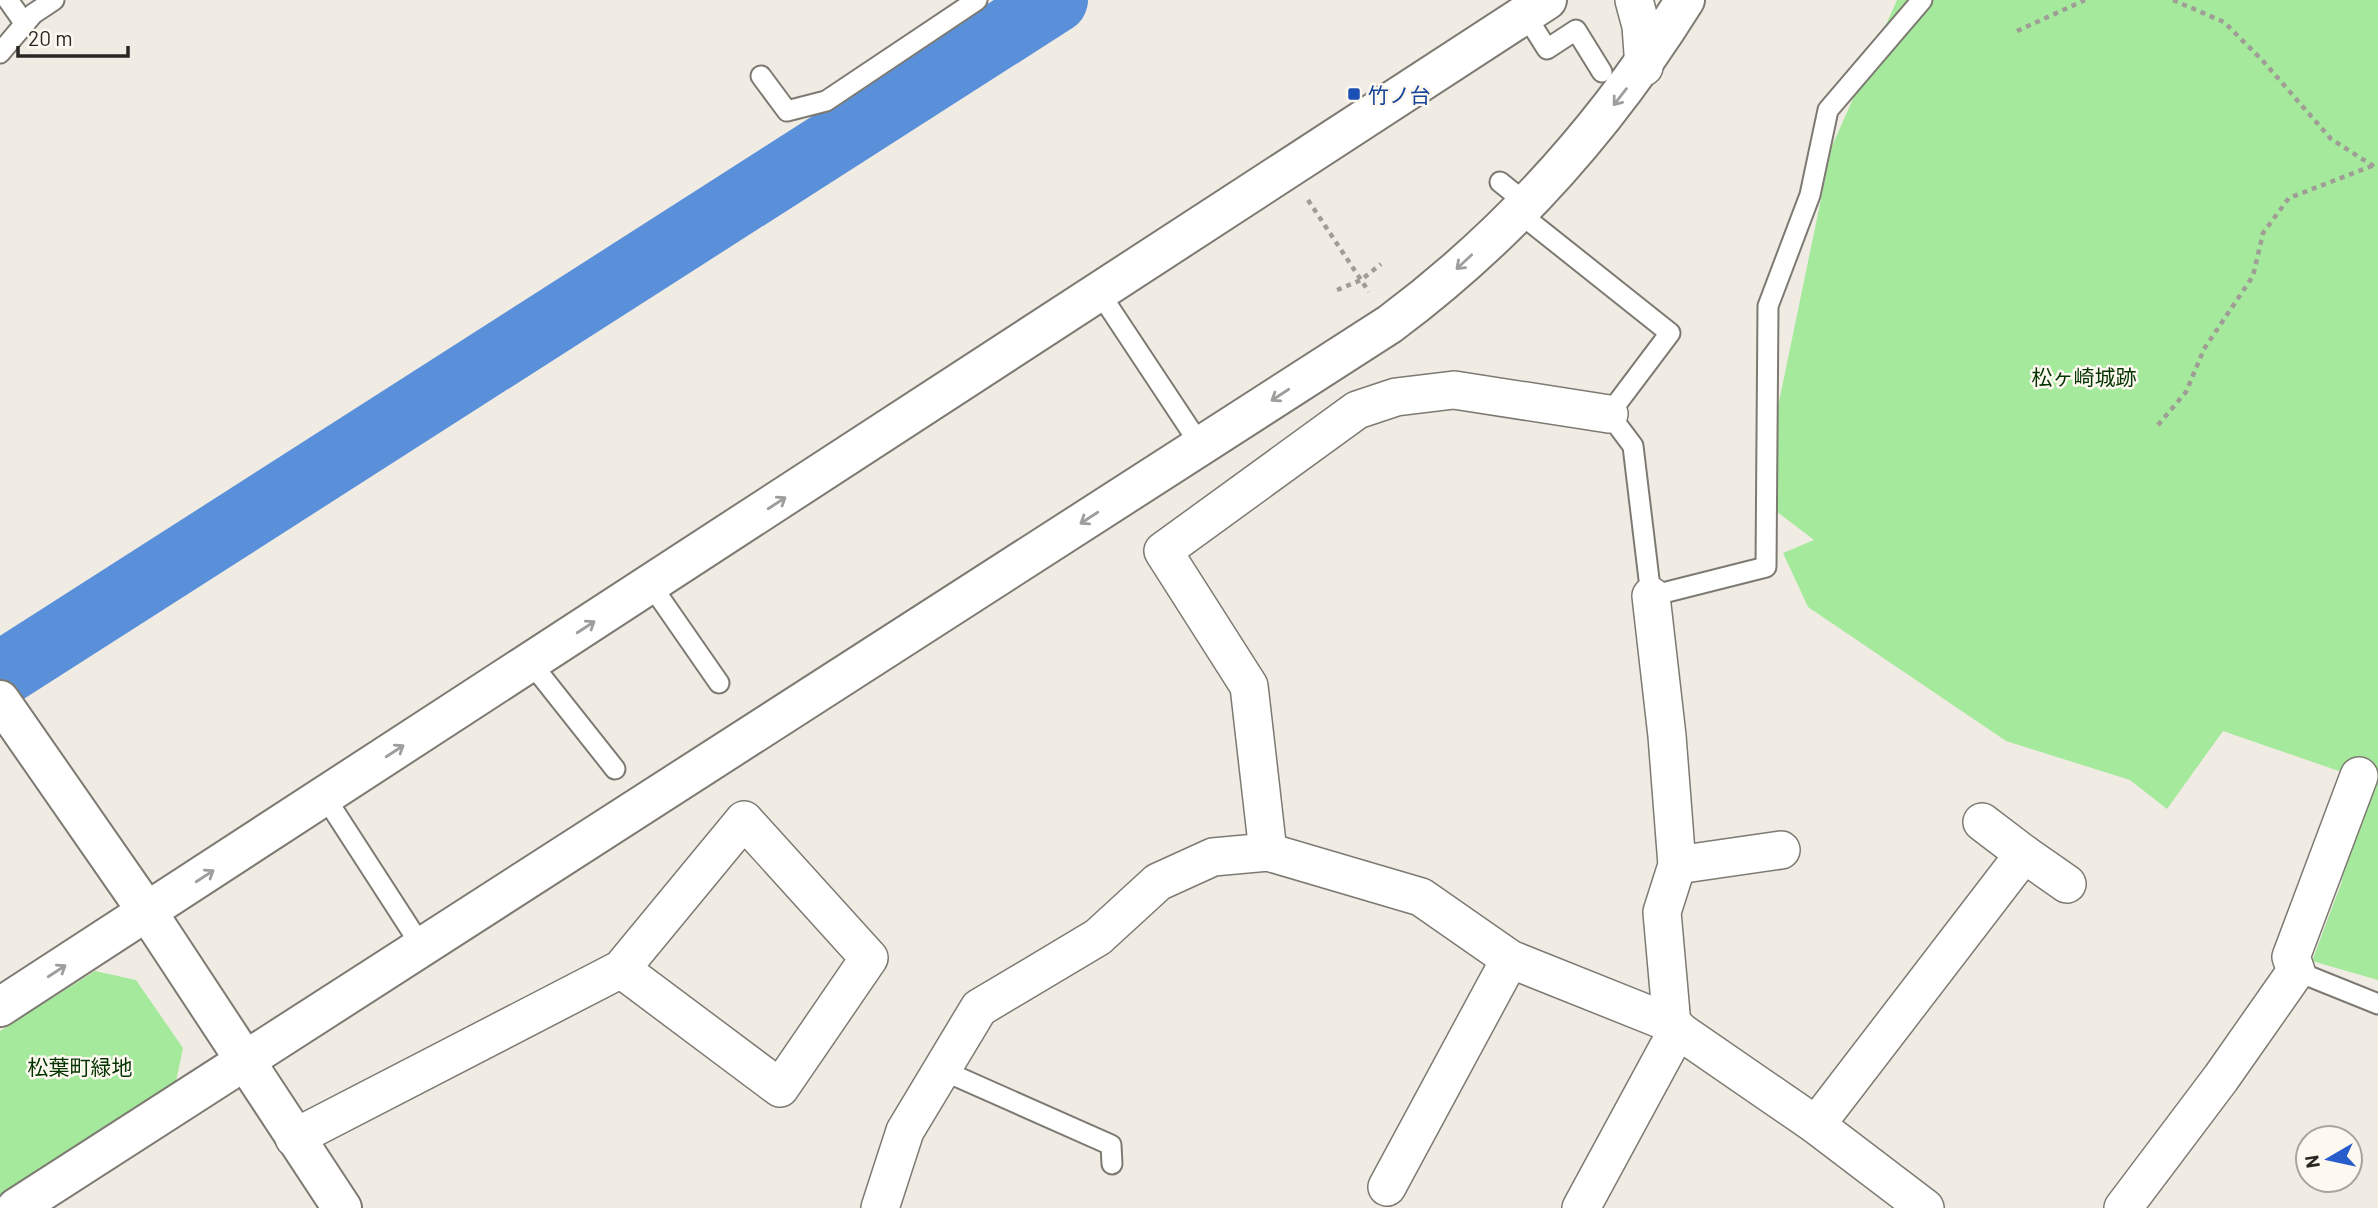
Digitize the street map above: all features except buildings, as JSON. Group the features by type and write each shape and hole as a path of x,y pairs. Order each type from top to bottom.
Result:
{"street":[{"path":"1634,0 1641,26 1644,67"},
{"path":"16,1208 1399,317 1515,199 1586,140 1644,67 1685,0"},
{"path":"0,1007 1536,7"},
{"path":"1268,852 1249,686 1163,551 1357,410 1396,397 1454,390 1609,414"},
{"path":"1581,1208 1675,1027 1662,912 1677,866 1667,736 1651,596"},
{"path":"5,715 148,913 342,1208"},
{"path":"2123,1208 2221,1078 2296,971 2291,957 2359,776"},
{"path":"294,1138 621,969 744,820 869,958 780,1088 621,969"},
{"path":"1982,822 2067,884"},
{"path":"1677,866 1781,850"},
{"path":"880,1208 905,1131 979,1008 1098,937 1158,882 1213,857 1268,852 1421,897 1510,959 1675,1027 1816,1125 1925,1208"},
{"path":"1816,1125 2024,854"},
{"path":"1387,1187 1510,959"}],"lane":[{"path":"8,0 25,24"},
{"path":"0,53 25,24 54,0"},
{"path":"761,76 787,111 826,102 977,0"},
{"path":"1515,199 1670,333 1609,414 1633,446 1651,596 1766,566 1768,306 1810,195 1828,110 1922,0"},
{"path":"1536,7 1547,49 1576,30 1602,72"},
{"path":"1099,292 1201,446"},
{"path":"652,585 719,684"},
{"path":"531,663 615,769"},
{"path":"325,797 422,947"},
{"path":"2296,971 2378,1004"},
{"path":"942,1070 1111,1145 1112,1164"}],"path":[{"path":"2017,31 2085,0"},
{"path":"2173,0 2224,22 2263,61 2332,139 2378,169"},
{"path":"2158,425 2186,392 2204,349 2253,276 2263,233 2289,198 2372,166"},
{"path":"1302,191 1375,300"},
{"path":"1337,290 1362,280 1381,264"}],"green space":[{"name":"松ヶ崎城跡","path":"1897,0 2378,0 2378,980 2312,961 2341,884 2365,780 2223,731 2167,809 2130,780 2006,741 1808,607 1783,553 1814,540 1759,498 1832,146"},
{"name":"松葉町緑地","path":"95,971 136,980 183,1048 174,1091 0,1203 0,1031"}],"waterway":[{"path":"0,675 1055,0"}],"place":[{"name":"竹ノ台","path":"1354,94"}]}
